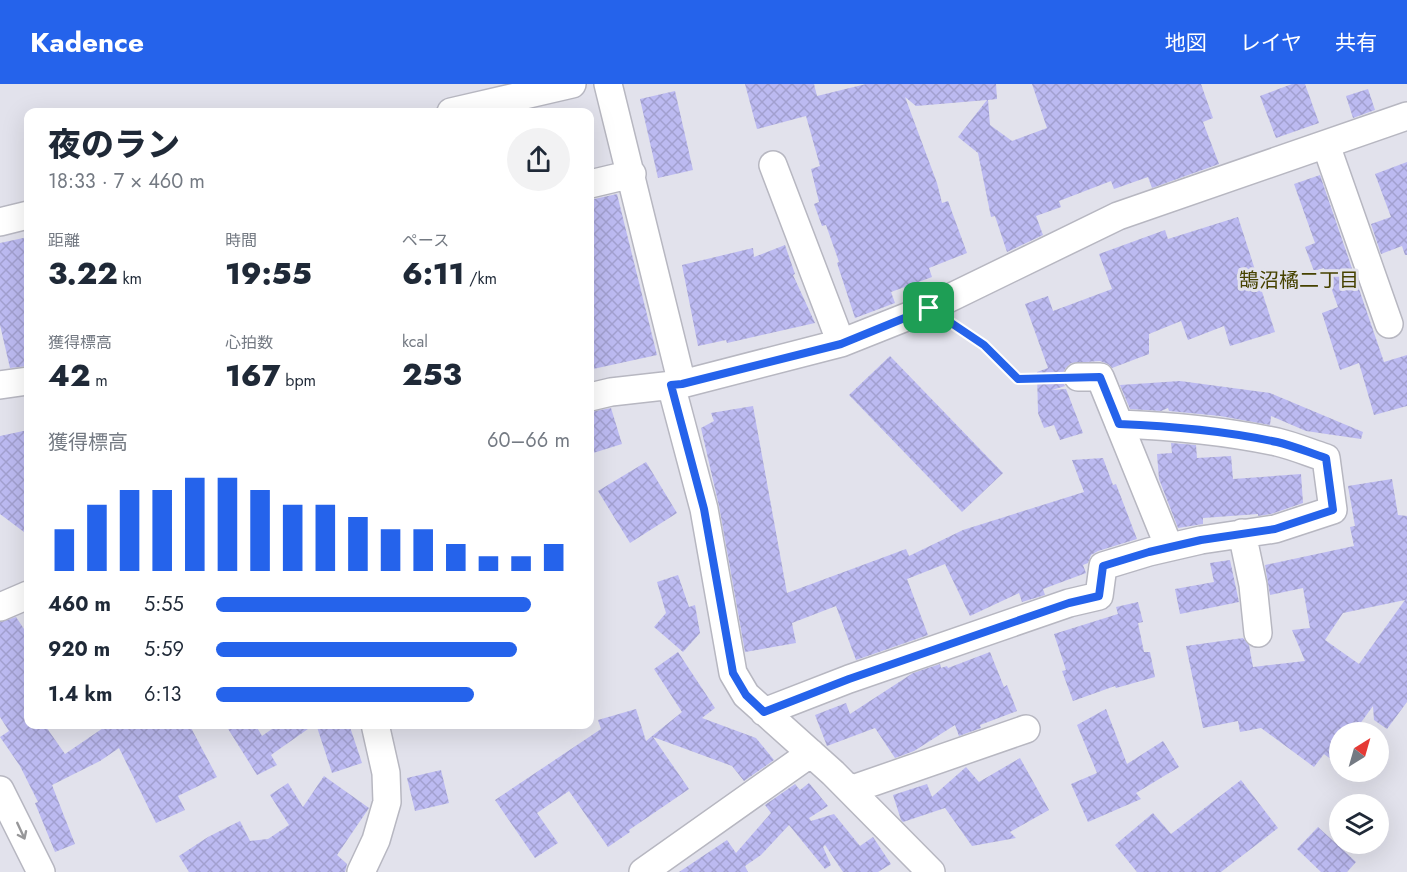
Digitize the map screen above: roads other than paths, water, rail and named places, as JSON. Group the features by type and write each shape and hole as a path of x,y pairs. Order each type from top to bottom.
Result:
{"street":[{"path":"468,108 572,84"},
{"path":"608,84 632,174 704,509 733,673 746,695 850,790 931,872"},
{"path":"594,396 676,385 841,344 935,312 1118,216 1407,116"},
{"path":"1326,145 1389,324"},
{"path":"773,165 841,344"},
{"path":"594,183 632,174"},
{"path":"0,222 24,216"},
{"path":"1078,377 1100,377 1169,547"},
{"path":"0,386 24,382"},
{"path":"764,712 860,675 1069,603 1099,596 1103,566 1169,547 1275,529 1333,510 1326,458 1280,443 1228,434 1163,426 1119,424"},
{"path":"1242,533 1253,585 1258,633"},
{"path":"0,607 24,597"},
{"path":"361,872 376,840 387,802 386,773 376,729"},
{"path":"850,790 1026,729"},
{"path":"643,872 811,753"},
{"path":"0,790 41,872"}],"district":[{"name":"鵠沼橘二丁目","path":"1299,280"}]}
